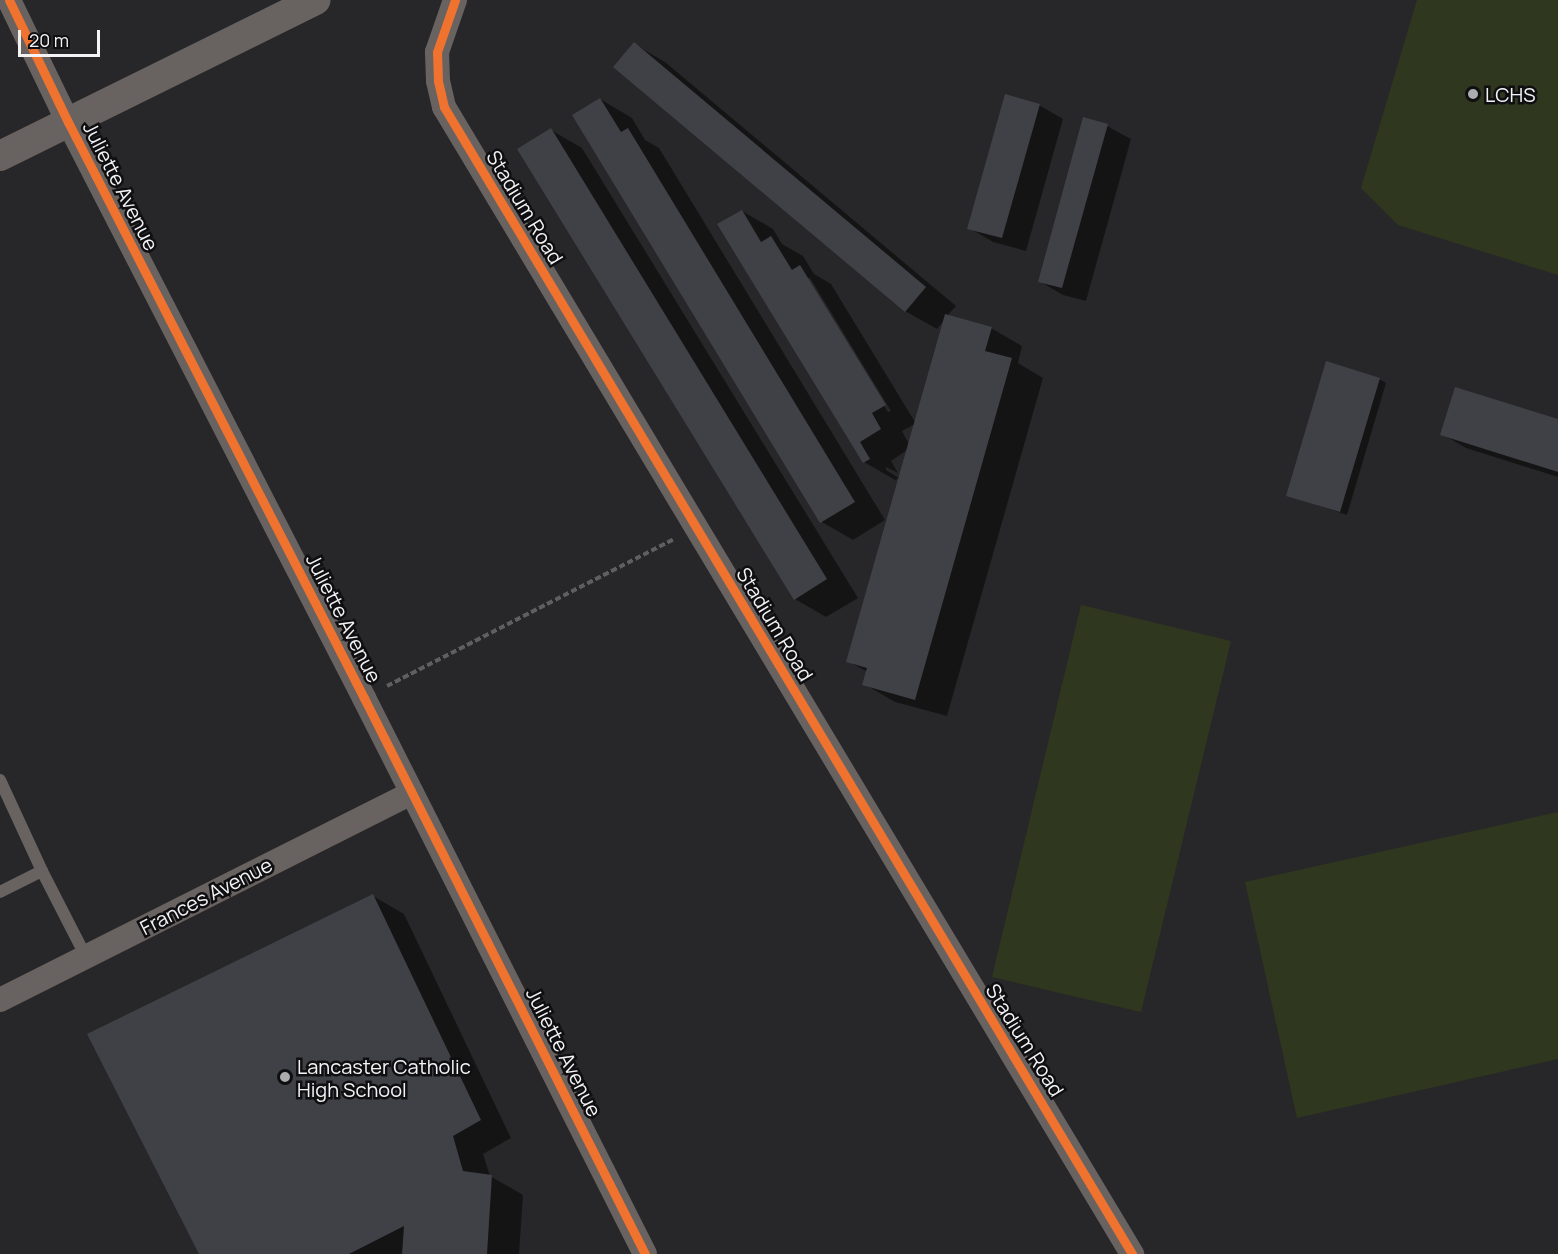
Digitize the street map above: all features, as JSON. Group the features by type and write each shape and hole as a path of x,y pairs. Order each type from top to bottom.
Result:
{"street":[{"name":"Juliette Avenue","path":"9,0 68,122 364,698 645,1254"},
{"path":"0,156 316,0"},
{"name":"Stadium Road","path":"455,0 437,52 438,81 444,107 1132,1254"},
{"name":"Frances Avenue","path":"0,1000 412,793"}],"lane":[{"path":"0,780 42,871 86,957"},
{"path":"0,892 42,871"}],"path":[{"path":"364,698 696,528"}],"green space":[{"name":"LCHS","path":"1417,0 1558,0 1558,275 1398,225 1361,188"},
{"path":"1081,605 1231,641 1141,1012 992,977"},
{"path":"1558,812 1558,1059 1297,1118 1245,882"}],"building":[{"path":"634,42 926,287 905,312 613,67"},
{"path":"1005,94 1040,104 1002,238 967,229"},
{"path":"600,98 621,132 628,128 855,502 820,523 572,115"},
{"path":"1083,117 1108,124 1062,288 1038,282"},
{"path":"551,128 827,579 794,600 517,149"},
{"path":"742,210 761,242 771,236 792,270 800,265 886,405 872,413 881,429 860,442 870,459 863,463 717,224"},
{"path":"945,314 992,327 985,351 1012,358 915,700 862,685 867,668 846,662"},
{"path":"1326,361 1380,378 1340,512 1286,496"},
{"path":"1455,387 1558,419 1558,472 1440,435"},
{"name":"Lancaster Catholic High School","path":"373,894 481,1120 453,1136 463,1171 492,1175 487,1254 402,1254 404,1226 349,1254 199,1254 87,1034"}],"cycle path":[{"path":"9,0 68,122 364,698 645,1254"},
{"path":"455,0 437,52 438,81 444,107 1132,1254"}],"place":[{"name":"LCHS","path":"1473,94"},
{"name":"Lancaster Catholic High School","path":"285,1077"}]}
